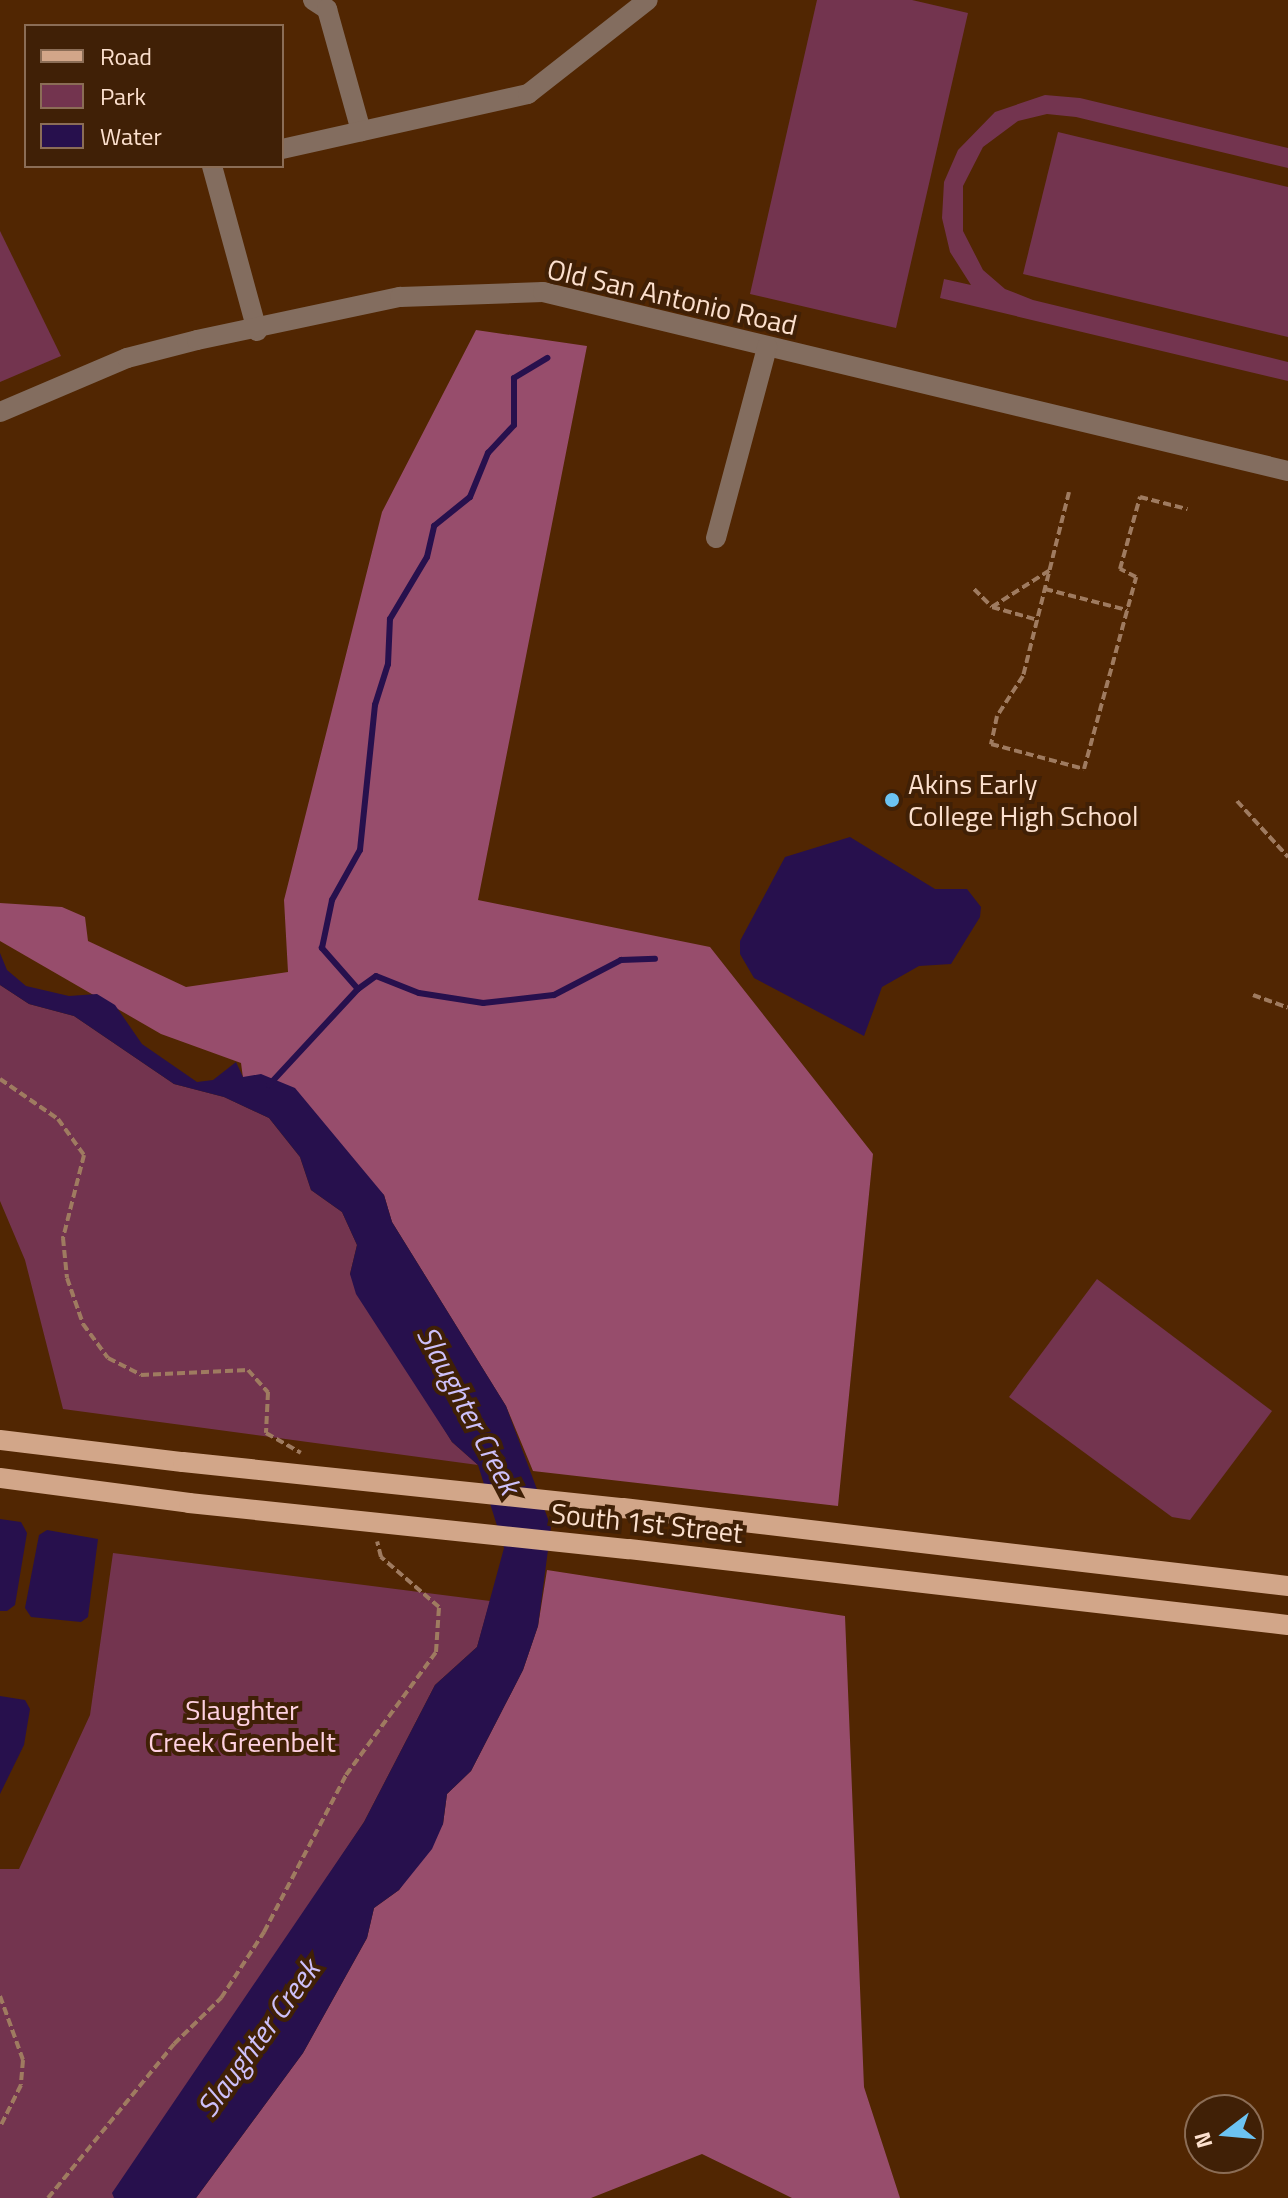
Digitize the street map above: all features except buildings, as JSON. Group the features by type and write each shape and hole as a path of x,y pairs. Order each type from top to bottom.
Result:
{"main road":[{"name":"South 1st Street","path":"0,1440 623,1508 1288,1586"},
{"name":"South 1st Street","path":"0,1478 189,1503 629,1549 1288,1625"}],"street":[{"path":"313,0 327,9 361,131"},
{"path":"284,149 528,94 648,0"},
{"path":"213,168 257,331"},
{"name":"Old San Antonio Road","path":"0,412 127,358 400,297 543,292 1288,471"},
{"path":"716,538 767,347"}],"path":[{"path":"1069,492 1023,676 997,716 991,744 1084,769 1136,577 1120,569 1140,497 1187,509"},
{"path":"992,607 1050,570"},
{"path":"974,589 992,607 1038,620"},
{"path":"1045,589 1127,610"},
{"path":"1237,801 1288,857"},
{"path":"1253,995 1288,1008"},
{"path":"0,1079 58,1119 84,1155 63,1238 67,1278 83,1324 108,1358 141,1375 248,1370 268,1392 266,1433 313,1457"},
{"path":"48,2198 174,2044 221,1998 264,1932 346,1775 436,1652 439,1607 381,1557 374,1531"},
{"path":"0,1996 23,2060 21,2085 0,2127"}],"green space":[{"path":"817,0 912,0 968,13 896,328 750,294"},
{"path":"1045,95 1080,98 1288,148 1288,168 1076,117 1047,114 1018,121 983,147 963,186 963,231 983,270 1005,289 1033,300 1288,362 1288,381 940,298 944,279 971,285 950,252 942,218 944,182 958,150 995,112"},
{"path":"1058,132 1288,187 1288,337 1023,274"},
{"path":"0,231 61,356 0,382"},
{"path":"0,985 29,1004 74,1016 174,1084 224,1097 269,1118 300,1157 311,1190 342,1212 357,1245 350,1274 452,1442 478,1465 63,1409 25,1260 0,1201"},
{"path":"1097,1279 1272,1411 1190,1520 1172,1517 1009,1397"},
{"name":"Slaughter Creek Greenbelt","path":"113,1553 490,1601 477,1647 435,1685 364,1822 114,2198 0,2198 0,1869 19,1869 90,1715"}],"shaded area":[{"path":"476,330 587,346 478,900 710,947 873,1154 838,1506 533,1471 506,1406 392,1222 384,1195 243,1078 241,1063 161,1034 0,941 0,903 62,907 85,917 88,941 186,987 288,972 284,900 382,512"},
{"path":"547,1570 845,1616 864,2087 900,2198 792,2198 702,2154 591,2198 196,2198 303,2053 367,1938 374,1908 399,1890 443,1824 447,1794 471,1771 523,1670 538,1626"}],"water":[{"path":"850,837 935,889 967,889 981,907 980,917 951,964 919,966 882,987 864,1036 754,978 740,954 740,941 785,857"},
{"name":"Slaughter Creek","path":"0,953 7,970 26,986 69,996 97,994 115,1005 142,1044 197,1082 213,1080 236,1062 243,1077 261,1074 295,1088 384,1195 392,1222 506,1406 551,1527 538,1626 523,1670 471,1771 447,1794 443,1824 432,1849 399,1890 374,1908 367,1938 303,2053 196,2198 114,2198 112,2193 364,1822 435,1685 477,1647 504,1548 478,1465 452,1442 356,1294 350,1274 357,1245 342,1212 311,1190 300,1157 269,1118 224,1097 174,1084 74,1016 29,1004 0,985"},
{"path":"0,1519 21,1522 27,1533 15,1605 7,1611 0,1611"},
{"path":"47,1530 98,1539 88,1617 81,1622 31,1617 25,1608 39,1535"},
{"path":"0,1696 25,1700 30,1709 24,1745 0,1794"}],"waterway":[{"path":"269,1085 358,989 322,948 332,900 360,850 375,705 388,664 390,619 427,557 434,526 470,497 488,453 514,425 514,378 547,358"},
{"path":"358,989 376,976 419,993 483,1003 554,995 621,960 655,959"}],"place":[{"name":"Akins Early College High School","path":"892,800"}]}
